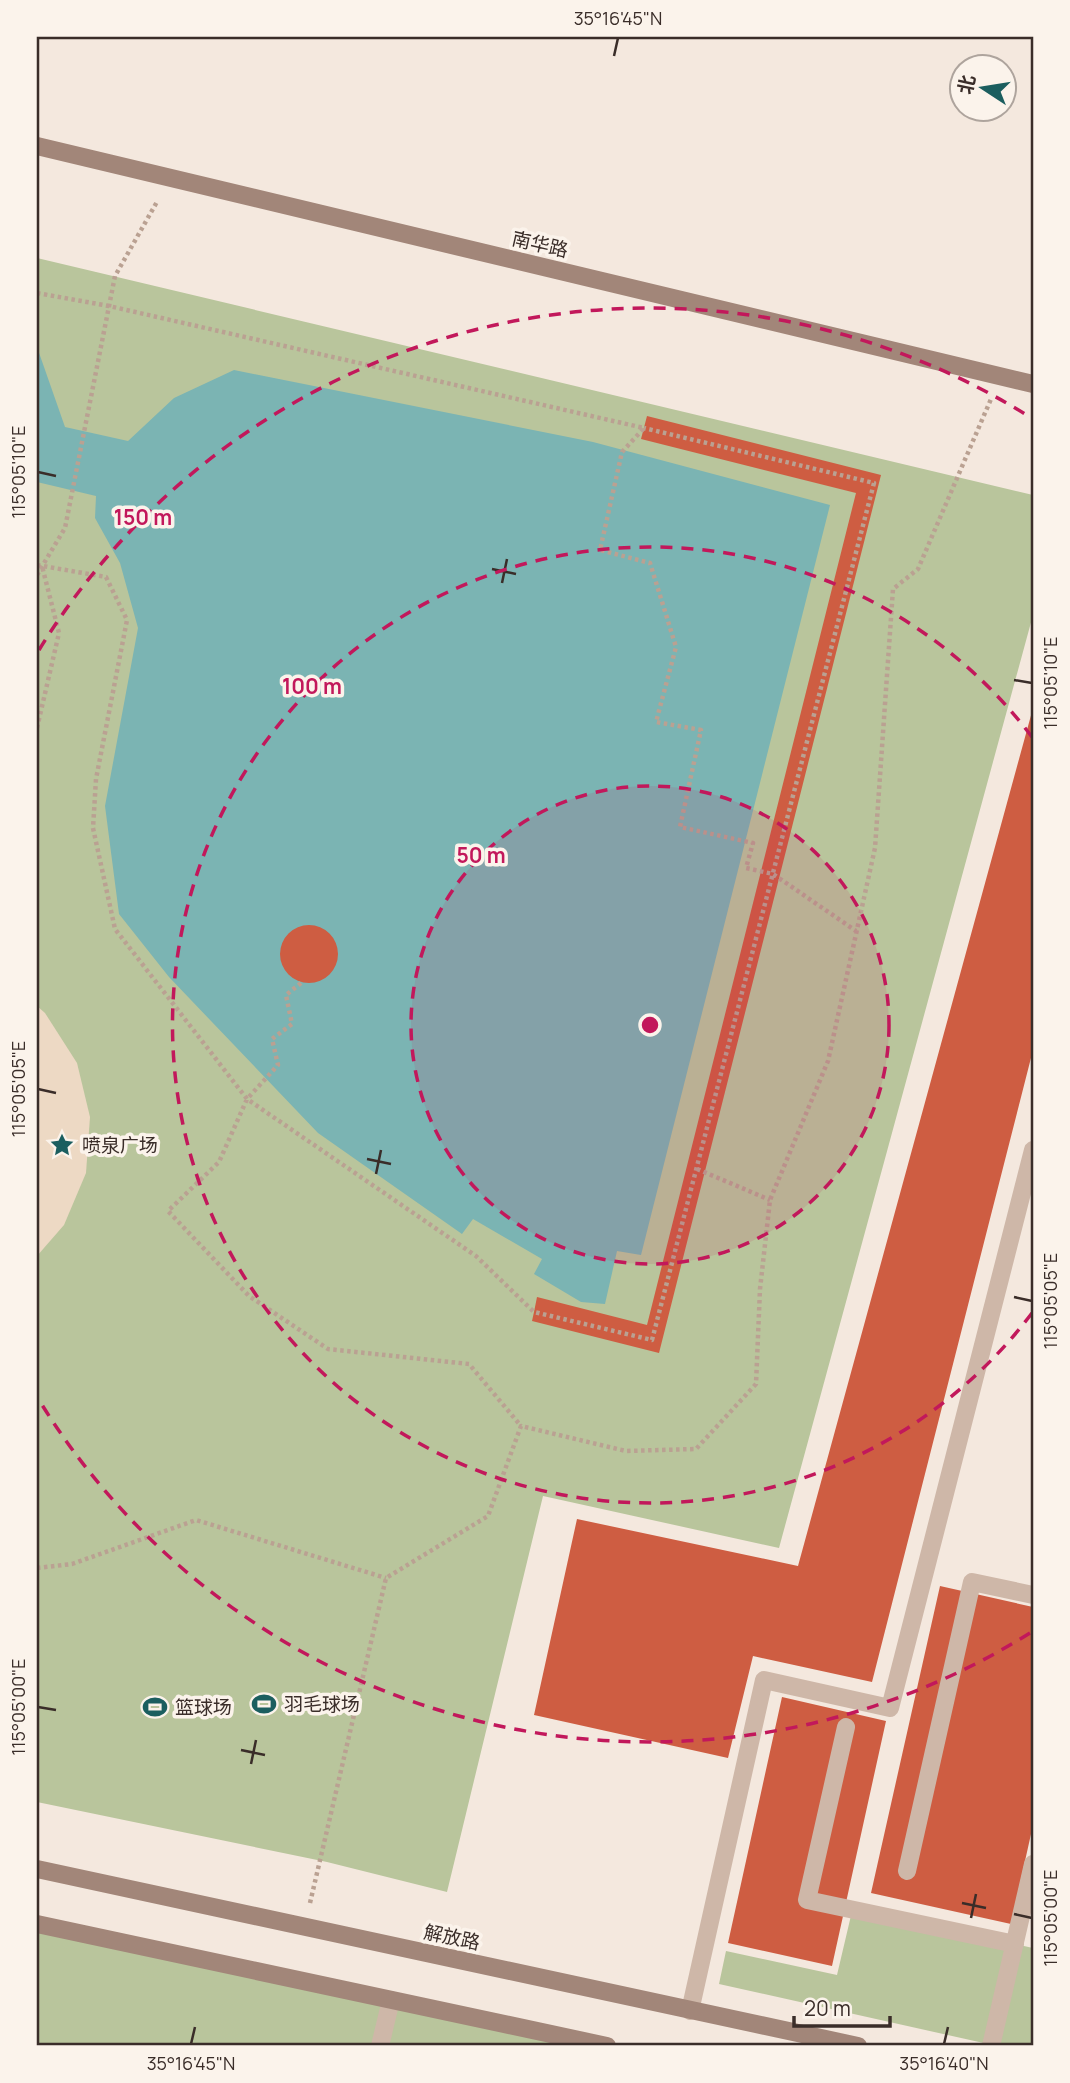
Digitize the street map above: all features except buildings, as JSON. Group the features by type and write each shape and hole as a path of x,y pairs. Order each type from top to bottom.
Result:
{"main road":[{"name":"南华路","path":"37,146 1033,384"},
{"name":"解放路","path":"37,1869 858,2046"},
{"path":"37,1924 607,2046"}],"street":[{"path":"690,2011 764,1680 890,1707 1033,1150"},
{"path":"907,1871 972,1582 1033,1595"},
{"path":"846,1727 807,1900 1015,1944"},
{"path":"991,2046 1033,1864"},
{"path":"380,2046 391,2000"}],"path":[{"path":"37,575 39,565 65,528 115,276 170,178"},
{"path":"37,293 109,306 874,483 652,1340 534,1312 476,1256 247,1099 115,929 93,828 96,779 127,620 106,577 39,565"},
{"path":"301,983 286,995 292,1024 272,1039 278,1065 247,1099 219,1162 167,1211 249,1296 328,1349 470,1364 521,1426 625,1451 696,1449 756,1384 760,1289 770,1200 828,1061 875,848 893,589 918,569 1001,375"},
{"path":"643,428 622,452 600,551 650,563 676,647 656,722 701,730 680,827 753,843 746,868 773,874 856,931"},
{"path":"37,728 59,633 39,565"},
{"path":"697,1169 770,1200"},
{"path":"304,1927 386,1578 488,1516 521,1426"},
{"path":"37,1568 72,1564 196,1520 386,1578"}],"green space":[{"path":"37,258 1033,495 1033,615 779,1548 543,1496 447,1892 327,1862 37,1802"},
{"path":"853,1907 1033,1948 1033,2046 997,2046 719,1984 726,1951 837,1975"},
{"path":"37,1924 607,2046 37,2046"}],"shaded area":[{"name":"喷泉广场","path":"37,1006 45,1013 77,1063 90,1117 86,1173 64,1225 37,1256"}],"water":[{"path":"37,347 65,427 128,441 174,398 234,370 593,442 830,505 641,1255 617,1251 605,1304 581,1302 534,1274 542,1259 473,1219 462,1234 318,1133 169,977 119,914 105,806 138,628 120,563 95,518 96,496 37,482"}],"place":[{"name":"喷泉广场","path":"62,1145"},
{"name":"羽毛球场","path":"264,1704"},
{"name":"篮球场","path":"155,1707"}]}
